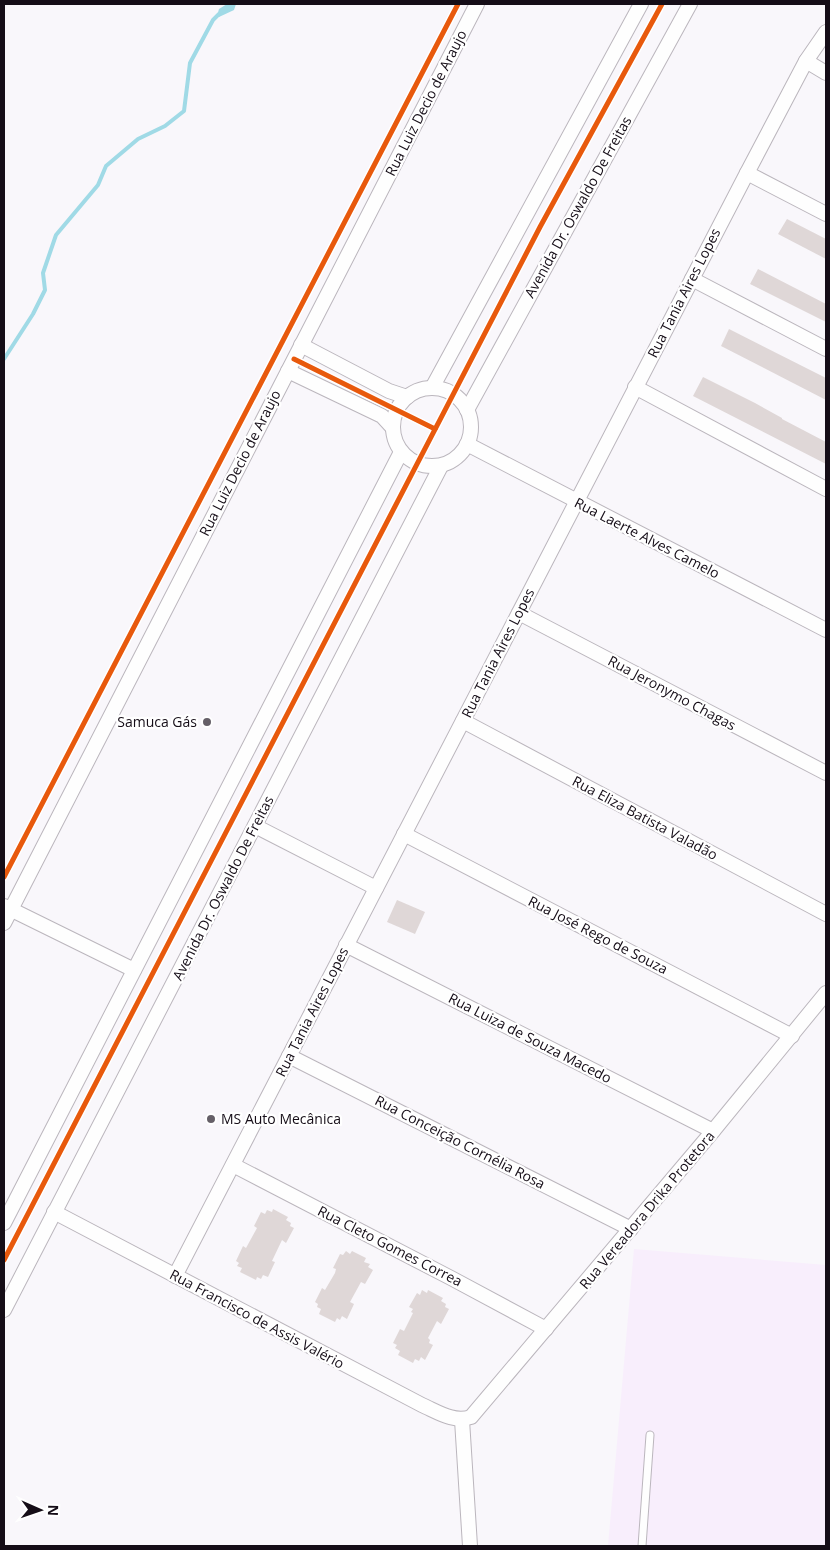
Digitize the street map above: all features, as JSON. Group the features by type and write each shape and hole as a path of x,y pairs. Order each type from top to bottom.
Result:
{"street":[{"name":"Rua Luiz Decio de Araujo","path":"4,922 7,908 288,371 477,4"},
{"path":"432,388 641,4"},
{"name":"Avenida Dr. Oswaldo De Freitas","path":"467,410 690,4"},
{"name":"Rua Tania Aires Lopes","path":"175,1276 635,387 806,61 826,32"},
{"path":"806,61 826,72"},
{"path":"747,173 826,214"},
{"path":"692,279 826,349"},
{"path":"301,345 389,390 407,397"},
{"path":"288,371 382,416 393,428"},
{"path":"635,387 826,489"},
{"path":"432,388 440,389 456,396 467,410 471,427 467,444 457,458 441,466 432,467 417,464 401,452 396,445 393,428 397,410 407,397 423,389 432,388"},
{"name":"Rua Laerte Alves Camelo","path":"467,444 826,630"},
{"path":"4,1223 401,452"},
{"name":"Avenida Dr. Oswaldo De Freitas","path":"4,1310 441,466"},
{"name":"Rua Jeronymo Chagas","path":"519,613 826,773"},
{"name":"Rua Eliza Batista Valadão","path":"463,721 826,914"},
{"path":"255,826 376,888"},
{"name":"Rua José Rego de Souza","path":"404,834 792,1036"},
{"path":"7,908 134,970"},
{"name":"Rua Luiza de Souza Macedo","path":"346,945 713,1131"},
{"name":"Rua Vereadora Drika Protetora","path":"462,1420 471,1417 631,1229 826,993"},
{"name":"Rua Conceição Cornélia Rosa","path":"289,1056 631,1229"},
{"name":"Rua Cleto Gomes Correa","path":"233,1164 546,1329"},
{"name":"Rua Francisco de Assis Valério","path":"54,1212 422,1405 454,1419 462,1420"},
{"path":"462,1420 470,1546"}],"lane":[{"path":"642,1546 650,1435"}],"shaded area":[{"path":"634,1249 826,1265 826,1546 608,1546"}],"water":[{"path":"227,4 236,4 234,10 219,17 217,16 219,9"}],"building":[{"path":"787,219 826,239 826,259 778,234"},
{"path":"758,269 826,304 826,322 750,284"},
{"path":"729,329 826,378 826,400 721,346"},
{"path":"703,377 826,442 826,464 693,396"},
{"path":"397,900 425,912 415,934 387,922"},
{"path":"273,1209 288,1217 286,1220 294,1228 286,1243 282,1240 272,1261 275,1262 268,1277 263,1275 261,1279 257,1277 256,1280 240,1272 242,1268 237,1266 239,1263 236,1261 243,1246 246,1248 257,1228 254,1226 261,1212 265,1214 267,1210 272,1212"},
{"path":"346,1251 350,1254 352,1251 366,1258 364,1262 370,1264 368,1267 373,1270 365,1284 361,1282 350,1302 354,1304 347,1319 342,1316 340,1320 337,1318 335,1322 319,1314 321,1309 317,1307 318,1304 315,1302 322,1288 325,1290 335,1273 336,1269 333,1268 340,1254 343,1255"},
{"path":"422,1290 427,1293 428,1290 443,1298 441,1301 449,1309 441,1324 437,1321 428,1338 430,1340 429,1343 433,1345 425,1360 421,1357 419,1361 415,1359 413,1363 398,1355 400,1351 395,1348 397,1345 393,1343 400,1329 404,1331 413,1313 411,1312 413,1309 409,1307 417,1293 420,1295"}],"waterway":[{"path":"4,359 33,314 45,290 43,273 56,235 98,185 106,166 138,139 165,126 184,111 190,63 213,20 219,14"}],"cycle path":[{"path":"4,877 458,4"},
{"path":"4,1260 540,227 662,4"},
{"path":"294,359 435,429"}],"place":[{"name":"Samuca Gás","path":"207,722"},
{"name":"MS Auto Mecânica","path":"211,1119"}]}
